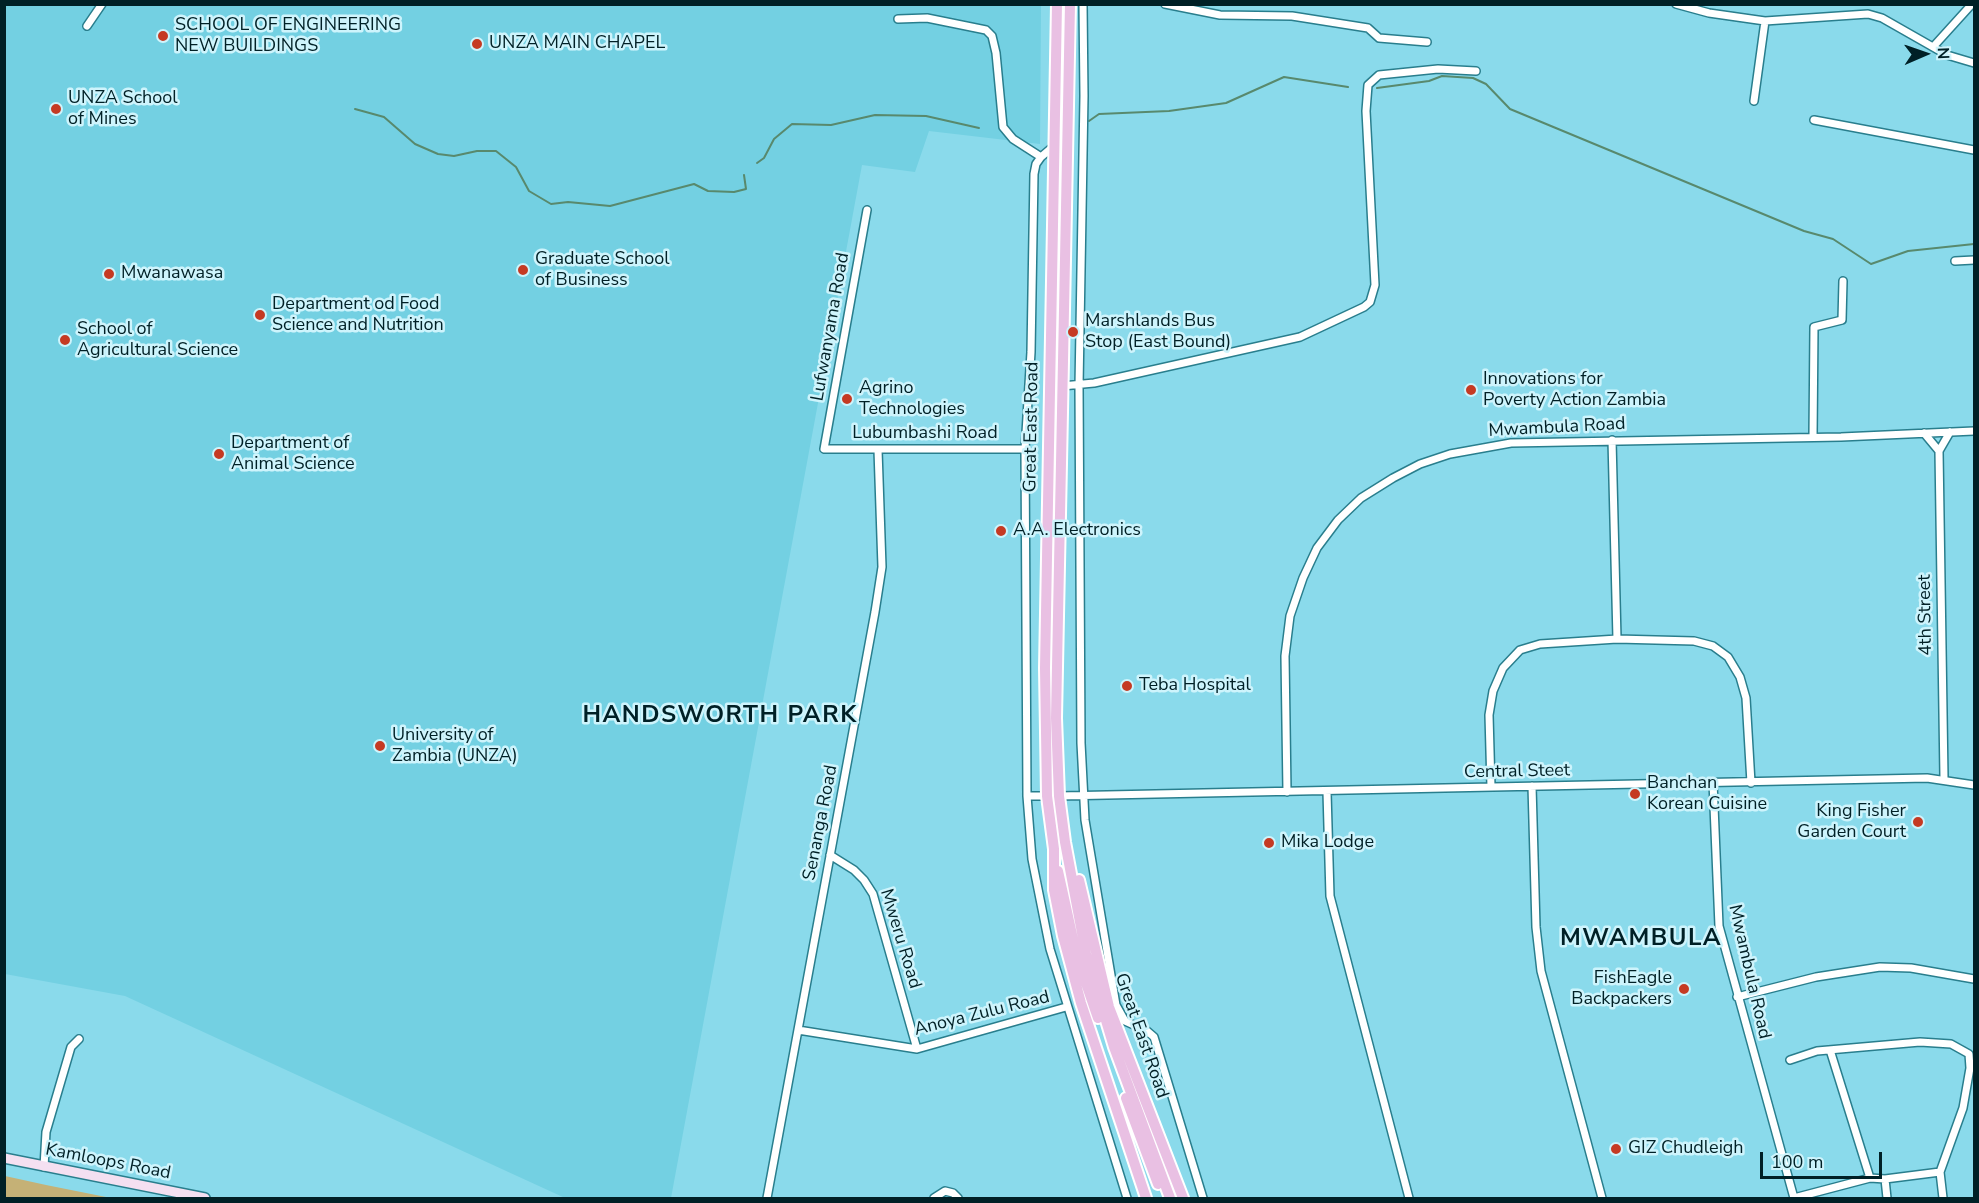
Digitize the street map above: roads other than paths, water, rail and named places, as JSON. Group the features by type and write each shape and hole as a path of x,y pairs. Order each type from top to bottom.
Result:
{"main road":[{"name":"Great East Road","path":"1057,4 1045,668 1047,796 1054,849 1077,957 1163,1198"},
{"name":"Great East Road","path":"1070,4 1056,718 1059,796 1086,954 1114,1047 1170,1198"},
{"name":"Great East Road","path":"1066,846 1080,884 1109,1007 1183,1198"},
{"name":"Great East Road","path":"1054,849 1054,890 1071,967 1146,1198"},
{"name":"Kamloops Road","path":"4,1158 205,1198"}],"street":[{"path":"87,26 102,4"},
{"path":"1083,4 1079,386 1083,794 1092,870 1116,1005 1125,1022 1148,1031 1154,1037 1203,1198"},
{"path":"1165,4 1221,15 1292,16 1368,28 1379,38 1427,42"},
{"path":"1676,4 1709,13 1765,21 1868,14 1882,18 1947,55 1974,63"},
{"path":"1933,47 1972,4"},
{"path":"898,18 927,18 986,30 992,36 996,53 1003,127 1012,139 1041,157"},
{"path":"1754,101 1765,21"},
{"path":"1062,386 1079,386 1300,337 1370,302 1375,285 1366,111 1368,86 1379,75 1438,69 1476,71"},
{"path":"1815,120 1974,150"},
{"path":"1055,145 1041,157 1036,164 1034,174 1031,352 1025,449 1027,796 1032,859 1041,908 1066,1007 1127,1198"},
{"name":"Lufwanyama Road","path":"824,449 867,210"},
{"path":"1955,261 1974,260"},
{"path":"1813,437 1814,327 1842,320 1843,281"},
{"name":"Mwambula Road","path":"1287,792 1285,656 1290,616 1312,558 1338,520 1360,498 1393,478 1420,464 1450,454 1511,443 1813,437 1974,431"},
{"path":"1924,433 1939,451 1950,432"},
{"path":"1612,440 1617,639"},
{"name":"Lubumbashi Road","path":"824,449 1025,449"},
{"name":"Senanga Road","path":"767,1198 882,567 878,450"},
{"name":"4th Street","path":"1939,451 1944,778"},
{"path":"1491,787 1489,715 1492,691 1503,668 1520,650 1540,644 1617,639 1694,641 1713,646 1728,657 1740,677 1746,698 1751,783"},
{"name":"Central Steet","path":"1059,796 1944,778 1974,785"},
{"name":"Mwambula Road","path":"1713,782 1719,926 1794,1198"},
{"path":"1532,786 1536,927 1541,971 1602,1198"},
{"path":"1327,792 1330,896 1409,1198"},
{"path":"1027,796 1047,796"},
{"name":"Mweru Road","path":"830,855 854,870 873,894 917,1049"},
{"path":"1737,997 1816,977 1880,967 1911,968 1974,979"},
{"name":"Anoya Zulu Road","path":"798,1030 917,1049 1066,1007"},
{"path":"44,1167 46,1132 56,1095 71,1047 79,1039"},
{"path":"1790,1060 1830,1050 1920,1042 1951,1044 1970,1054 1963,1108 1940,1172 1943,1198"},
{"path":"1830,1050 1870,1179"},
{"path":"1794,1198 1870,1179 1940,1172"},
{"path":"1885,1179 1887,1198"},
{"path":"934,1198 945,1191 953,1192 958,1198"}],"waterway":[{"path":"1377,88 1429,81 1442,76 1473,78 1486,84 1510,109 1804,231 1833,239 1871,264 1908,251 1974,244"},
{"path":"1089,121 1099,114 1169,111 1226,103 1284,77 1348,87"},
{"path":"355,109 384,117 415,144 438,154 454,156 477,151 496,151 516,167 529,191 551,204 568,202 610,206 694,184 708,191 734,192 746,189 744,175"},
{"path":"757,163 764,158 774,139 792,124 831,125 875,115 926,116 979,128"}],"place":[{"name":"SCHOOL OF ENGINEERING NEW BUILDINGS","path":"163,36"},
{"name":"UNZA MAIN CHAPEL","path":"477,44"},
{"name":"UNZA School of Mines","path":"56,109"},
{"name":"Graduate School of Business","path":"523,270"},
{"name":"Mwanawasa","path":"109,274"},
{"name":"Department od Food Science and Nutrition","path":"260,315"},
{"name":"Marshlands Bus Stop (East Bound)","path":"1073,332"},
{"name":"School of Agricultural Science","path":"65,340"},
{"name":"Innovations for Poverty Action Zambia","path":"1471,390"},
{"name":"Agrino Technologies","path":"847,399"},
{"name":"Department of Animal Science","path":"219,454"},
{"name":"A.A. Electronics","path":"1001,531"},
{"name":"Teba Hospital","path":"1127,686"},
{"name":"University of Zambia (UNZA)","path":"380,746"},
{"name":"Banchan Korean Cuisine","path":"1635,794"},
{"name":"King Fisher Garden Court","path":"1918,822"},
{"name":"Mika Lodge","path":"1269,843"},
{"name":"FishEagle Backpackers","path":"1684,989"},
{"name":"GIZ Chudleigh","path":"1616,1149"}],"district":[{"name":"HANDSWORTH PARK","path":"720,716"},
{"name":"MWAMBULA","path":"1641,939"}]}
